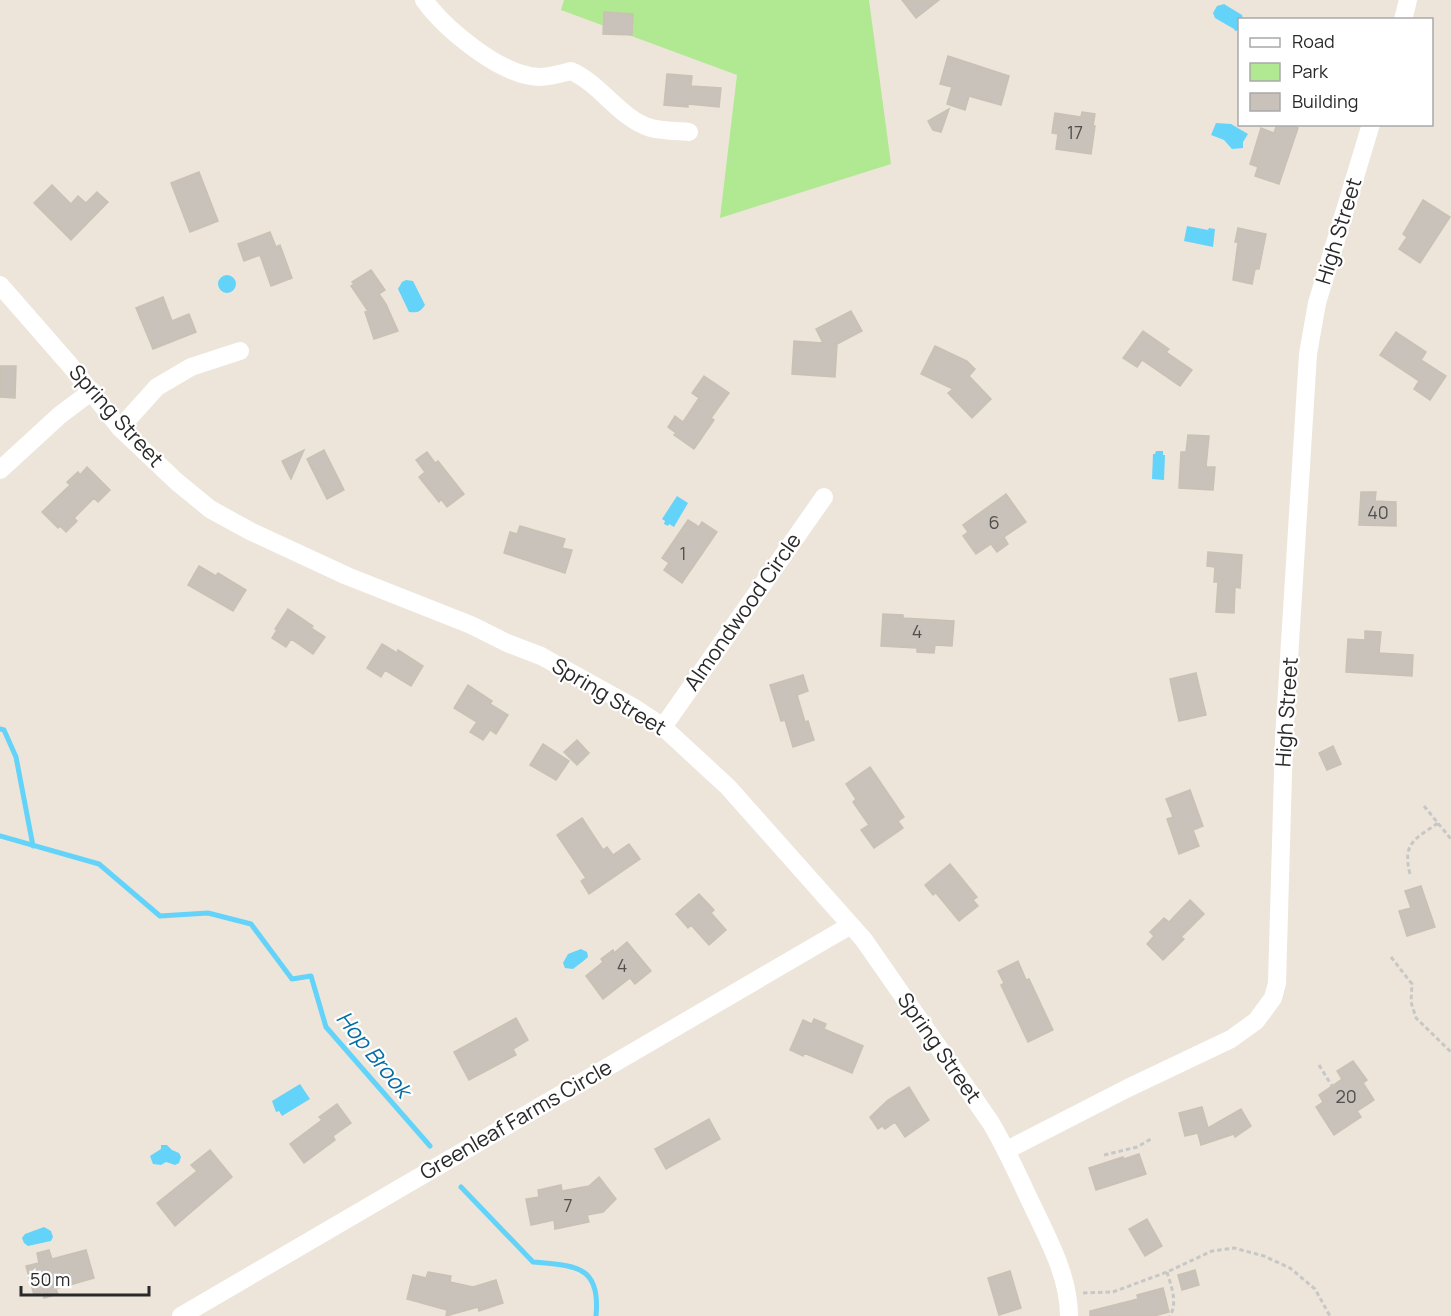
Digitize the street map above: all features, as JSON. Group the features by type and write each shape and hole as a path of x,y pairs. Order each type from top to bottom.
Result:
{"street":[{"path":"424,0 448,28 493,60 520,74 550,77 571,70 586,77 622,111 651,128 689,132"},
{"path":"1404,18 1408,0"},
{"name":"High Street","path":"1007,1150 1128,1088 1231,1039 1256,1021 1273,998 1277,983 1284,739 1308,354 1317,303 1370,126"},
{"name":"Spring Street","path":"0,285 92,391 120,428 185,489 210,509 250,531 347,576 471,625 507,643 541,656 633,707 663,727 728,787 864,940 991,1123 1007,1150 1058,1261 1070,1316"},
{"path":"120,428 157,387 191,368 240,351"},
{"path":"0,470 60,415 92,391"},
{"name":"Almondwood Circle","path":"663,727 824,497"},
{"name":"Greenleaf Farms Circle","path":"181,1316 850,925"}],"path":[{"path":"1424,806 1451,839"},
{"path":"1410,874 1407,860 1410,846 1438,823"},
{"path":"1391,957 1412,984 1411,1002 1416,1018 1451,1052"},
{"path":"1319,1065 1332,1086"},
{"path":"1104,1155 1137,1147 1151,1139"},
{"path":"1066,1293 1113,1292 1167,1272 1212,1251 1234,1248 1264,1256 1290,1268 1315,1289 1330,1316"},
{"path":"1167,1272 1174,1296 1174,1310 1170,1316"}],"green space":[{"path":"564,0 869,0 891,164 720,218 737,75 561,10"}],"water":[{"path":"1224,4 1242,15 1243,18 1238,18 1238,30 1235,31 1215,18 1213,13 1217,6"},
{"path":"1216,123 1231,124 1248,134 1243,142 1243,148 1232,149 1224,140 1211,135"},
{"path":"1187,226 1215,229 1213,247 1184,241"},
{"path":"223,275 231,275 236,280 234,291 223,293 218,288 218,280"},
{"path":"406,280 413,281 425,305 418,312 409,312 398,289"},
{"path":"1156,451 1163,451 1165,455 1164,480 1152,479 1153,454"},
{"path":"677,496 688,503 674,527 669,524 668,526 662,519"},
{"path":"581,949 587,952 588,957 573,969 565,968 563,963 568,954"},
{"path":"300,1084 310,1099 282,1116 279,1111 276,1112 272,1101"},
{"path":"161,1145 167,1145 179,1153 181,1157 179,1163 175,1165 166,1162 161,1165 153,1164 150,1156 161,1149"},
{"path":"44,1227 51,1231 53,1237 51,1241 28,1246 24,1243 22,1238 25,1234"}],"building":[{"path":"902,0 939,0 916,18"},
{"path":"604,12 633,14 632,35 603,34"},
{"path":"948,56 1009,76 1001,105 969,96 965,110 947,104 952,87 940,84"},
{"path":"667,74 692,76 691,86 721,88 719,107 688,104 688,107 664,105"},
{"path":"949,109 941,132 933,130 928,121"},
{"path":"1082,112 1095,114 1091,154 1056,149 1058,134 1052,133 1055,113 1081,117"},
{"path":"1276,126 1298,128 1279,184 1255,176 1258,167 1250,164 1261,128 1274,133"},
{"path":"199,172 218,221 190,232 171,183"},
{"path":"52,185 71,204 78,196 86,203 97,192 108,202 71,240 34,203"},
{"path":"1423,200 1450,217 1420,263 1399,249 1407,237 1403,234"},
{"path":"1238,228 1266,234 1259,269 1255,269 1252,284 1233,280"},
{"path":"270,232 276,247 280,245 292,278 271,286 260,255 244,261 238,244"},
{"path":"371,270 385,290 379,294 398,331 374,339 365,312 368,311 351,286 354,284 352,282"},
{"path":"163,297 172,321 189,314 196,332 153,349 136,308"},
{"path":"851,311 862,331 837,344 835,377 792,374 794,341 823,343 816,329"},
{"path":"1143,331 1169,349 1166,352 1192,370 1180,386 1142,360 1137,367 1123,358"},
{"path":"1396,332 1426,352 1421,360 1446,376 1430,400 1414,389 1419,381 1380,355"},
{"path":"935,346 967,361 975,369 969,376 991,399 972,418 948,393 953,389 921,374"},
{"path":"0,366 16,366 15,398 0,397"},
{"path":"704,376 729,393 711,418 714,420 694,449 674,435 676,433 668,427 675,416 683,422 699,398 692,393"},
{"path":"1188,435 1209,436 1206,467 1215,467 1213,490 1179,488 1181,452 1186,452"},
{"path":"304,450 291,479 282,461"},
{"path":"324,450 344,490 327,499 307,459"},
{"path":"427,452 435,463 438,461 464,494 447,507 441,499 439,502 419,477 425,472 416,460"},
{"path":"87,467 110,490 98,502 94,498 74,518 77,521 66,532 60,526 58,528 42,512 70,485 67,482 78,472 80,475"},
{"path":"1361,492 1376,492 1375,501 1396,502 1396,526 1359,525"},
{"path":"1006,494 1026,522 1004,537 1008,544 997,552 991,544 976,554 963,536 968,532 963,525"},
{"path":"688,520 699,527 702,522 717,532 682,583 664,570 669,563 662,558"},
{"path":"520,526 565,539 562,548 572,550 565,573 504,553 510,532 517,534"},
{"path":"1208,552 1242,555 1240,588 1235,587 1234,613 1216,612 1218,582 1214,582 1215,567 1207,566"},
{"path":"199,566 216,576 218,573 246,590 233,611 188,585"},
{"path":"288,609 325,637 313,654 291,639 286,647 272,638"},
{"path":"883,614 903,615 903,618 954,621 952,646 935,645 934,653 917,652 917,648 881,646"},
{"path":"1365,631 1381,632 1379,653 1413,655 1412,676 1346,672 1348,639 1365,640"},
{"path":"382,644 397,653 398,650 423,666 411,686 385,670 381,677 367,668"},
{"path":"1196,673 1206,715 1179,721 1170,679"},
{"path":"803,675 808,691 797,695 805,722 808,721 814,740 793,747 785,720 781,721 770,685"},
{"path":"468,685 492,701 490,704 508,715 496,734 490,730 483,740 470,732 477,722 454,708"},
{"path":"577,740 589,753 577,765 564,752"},
{"path":"543,744 569,761 556,780 530,765"},
{"path":"1333,746 1341,764 1327,770 1319,753"},
{"path":"870,767 904,817 898,821 903,828 874,848 861,830 869,825 853,802 856,799 846,784"},
{"path":"1190,790 1203,826 1193,830 1199,846 1179,854 1167,819 1173,817 1166,799"},
{"path":"582,818 603,850 607,847 613,855 629,844 640,859 589,894 581,881 586,878 557,835"},
{"path":"950,864 977,897 973,900 978,906 959,921 936,893 933,895 925,885"},
{"path":"1421,886 1435,927 1407,936 1399,911 1411,908 1405,891"},
{"path":"699,894 714,910 711,913 726,930 709,945 691,925 688,928 676,914"},
{"path":"1190,900 1204,914 1181,937 1184,939 1163,960 1147,944 1154,936 1150,932 1164,918 1169,922"},
{"path":"627,942 651,971 635,984 630,978 603,999 586,976 603,962 601,959 613,950 614,953"},
{"path":"1018,961 1053,1030 1028,1042 1001,985 1004,983 998,971"},
{"path":"516,1018 528,1040 513,1049 516,1055 469,1080 454,1052"},
{"path":"814,1019 826,1024 824,1029 863,1046 852,1073 804,1053 803,1056 790,1050 803,1020 812,1024"},
{"path":"1353,1061 1367,1080 1363,1083 1374,1100 1357,1111 1361,1117 1334,1135 1316,1107 1323,1102 1319,1095 1342,1079 1337,1071"},
{"path":"909,1087 929,1120 905,1137 895,1122 885,1129 882,1126 878,1129 870,1117 888,1100"},
{"path":"337,1104 351,1123 333,1136 335,1140 304,1163 290,1144 322,1120 319,1117"},
{"path":"1202,1107 1208,1128 1241,1109 1251,1126 1235,1137 1234,1134 1201,1145 1198,1134 1202,1132 1185,1136 1179,1113"},
{"path":"709,1119 720,1139 666,1169 655,1149"},
{"path":"210,1150 232,1177 175,1226 157,1203 197,1171 191,1165"},
{"path":"1139,1154 1146,1174 1096,1190 1089,1168"},
{"path":"599,1177 616,1199 603,1212 587,1215 589,1222 555,1229 554,1220 531,1225 526,1199 539,1197 538,1190 561,1185 562,1191 589,1186"},
{"path":"1147,1219 1162,1246 1145,1256 1129,1229"},
{"path":"49,1250 52,1259 86,1250 94,1278 56,1289 58,1294 44,1298 43,1292 34,1295 26,1266 39,1263 37,1253"},
{"path":"1195,1270 1199,1285 1182,1290 1178,1275"},
{"path":"1010,1271 1021,1308 999,1315 988,1278"},
{"path":"428,1272 451,1276 450,1282 473,1287 496,1280 503,1303 479,1311 478,1307 446,1316 447,1310 407,1299 413,1275 426,1278"},
{"path":"1163,1288 1169,1312 1154,1316 1090,1316 1090,1311 1138,1299 1137,1295"}],"waterway":[{"path":"0,729 4,730 16,757 33,846"},
{"name":"Hop Brook","path":"0,836 99,864 160,916 208,913 251,924 292,979 311,976 326,1027 430,1146"},
{"name":"Hop Brook","path":"461,1187 533,1262 572,1267 589,1277 594,1286 596,1316"}]}
